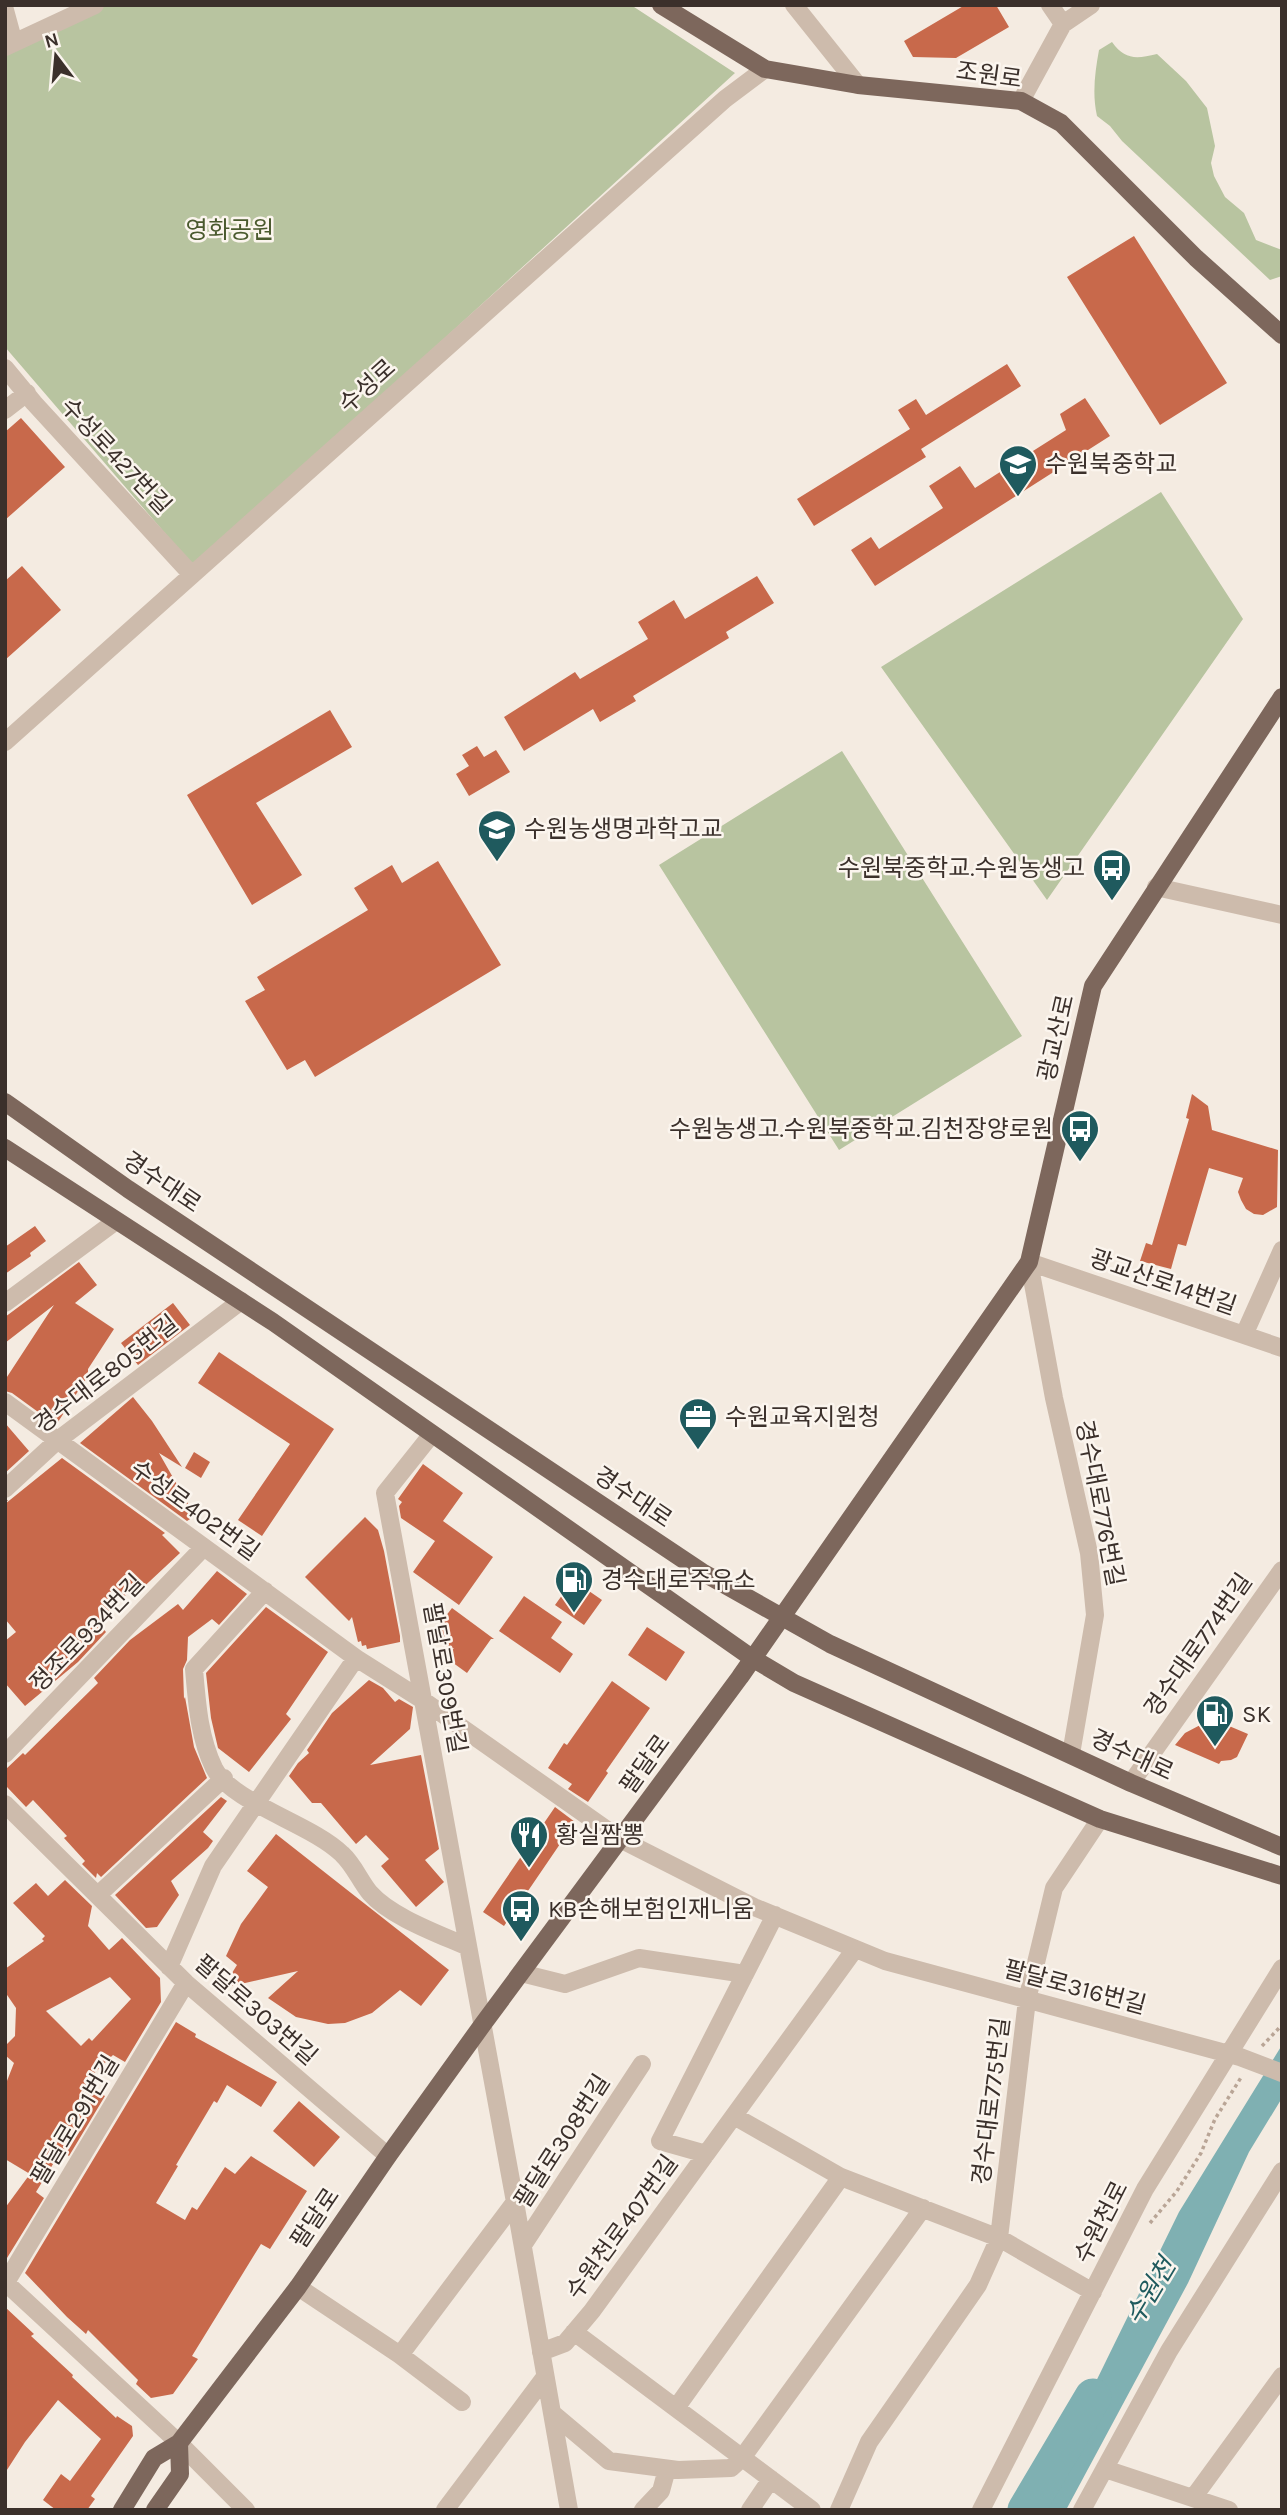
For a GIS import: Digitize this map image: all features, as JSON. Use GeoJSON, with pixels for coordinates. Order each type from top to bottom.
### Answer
{"type":"FeatureCollection","features":[{"type":"Feature","properties":{"kind":"main road","name":"조원로"},"geometry":{"type":"LineString","coordinates":[[661,5],[765,69],[858,85],[1021,101],[1061,124],[1196,258],[1282,335]]}},
{"type":"Feature","properties":{"kind":"main road","name":"광교산로"},"geometry":{"type":"LineString","coordinates":[[782,1617],[1029,1262],[1093,986],[1282,697]]}},
{"type":"Feature","properties":{"kind":"main road","name":"경수대로"},"geometry":{"type":"LineString","coordinates":[[5,1102],[128,1189],[702,1572],[830,1644],[1131,1783],[1282,1847]]}},
{"type":"Feature","properties":{"kind":"main road"},"geometry":{"type":"LineString","coordinates":[[5,1148],[241,1301],[752,1658],[794,1683],[1100,1819],[1282,1876]]}},
{"type":"Feature","properties":{"kind":"main road","name":"팔달로"},"geometry":{"type":"LineString","coordinates":[[122,2510],[154,2458],[178,2443],[298,2287],[388,2155],[782,1617]]}},
{"type":"Feature","properties":{"kind":"main road"},"geometry":{"type":"LineString","coordinates":[[155,2510],[180,2474],[178,2443]]}},
{"type":"Feature","properties":{"kind":"street"},"geometry":{"type":"LineString","coordinates":[[5,10],[10,45],[95,5]]}},
{"type":"Feature","properties":{"kind":"street"},"geometry":{"type":"LineString","coordinates":[[794,5],[858,85]]}},
{"type":"Feature","properties":{"kind":"street"},"geometry":{"type":"LineString","coordinates":[[1050,5],[1063,24]]}},
{"type":"Feature","properties":{"kind":"street"},"geometry":{"type":"LineString","coordinates":[[1021,101],[1063,24],[1091,5]]}},
{"type":"Feature","properties":{"kind":"street","name":"수성로"},"geometry":{"type":"LineString","coordinates":[[5,742],[725,99],[765,69]]}},
{"type":"Feature","properties":{"kind":"street","name":"수성로427번길"},"geometry":{"type":"LineString","coordinates":[[5,368],[192,575]]}},
{"type":"Feature","properties":{"kind":"street"},"geometry":{"type":"LineString","coordinates":[[5,410],[27,393]]}},
{"type":"Feature","properties":{"kind":"street"},"geometry":{"type":"LineString","coordinates":[[1156,887],[1282,915]]}},
{"type":"Feature","properties":{"kind":"street"},"geometry":{"type":"LineString","coordinates":[[5,1303],[116,1221]]}},
{"type":"Feature","properties":{"kind":"street"},"geometry":{"type":"LineString","coordinates":[[1244,1335],[1282,1250]]}},
{"type":"Feature","properties":{"kind":"street","name":"광교산로14번길"},"geometry":{"type":"LineString","coordinates":[[1029,1262],[1282,1349]]}},
{"type":"Feature","properties":{"kind":"street","name":"경수대로776번길"},"geometry":{"type":"LineString","coordinates":[[1029,1262],[1054,1398],[1089,1553],[1095,1615],[1071,1754]]}},
{"type":"Feature","properties":{"kind":"street","name":"경수대로805번길"},"geometry":{"type":"LineString","coordinates":[[5,1489],[58,1440],[241,1301]]}},
{"type":"Feature","properties":{"kind":"street","name":"수성로402번길"},"geometry":{"type":"LineString","coordinates":[[5,1402],[356,1658],[424,1701],[620,1839]]}},
{"type":"Feature","properties":{"kind":"street","name":"팔달로309번길"},"geometry":{"type":"LineString","coordinates":[[432,1434],[386,1493],[483,2024]]}},
{"type":"Feature","properties":{"kind":"street","name":"정조로934번길"},"geometry":{"type":"LineString","coordinates":[[5,1754],[204,1547]]}},
{"type":"Feature","properties":{"kind":"street","name":"경수대로774번길"},"geometry":{"type":"LineString","coordinates":[[1131,1783],[1282,1570]]}},
{"type":"Feature","properties":{"kind":"street"},"geometry":{"type":"LineString","coordinates":[[265,1591],[194,1669],[199,1725],[215,1770],[241,1794],[305,1829],[342,1854],[372,1895],[409,1921],[468,1947]]}},
{"type":"Feature","properties":{"kind":"street"},"geometry":{"type":"LineString","coordinates":[[169,1967],[213,1866],[356,1658]]}},
{"type":"Feature","properties":{"kind":"street"},"geometry":{"type":"LineString","coordinates":[[99,1894],[223,1778]]}},
{"type":"Feature","properties":{"kind":"street","name":"팔달로303번길"},"geometry":{"type":"LineString","coordinates":[[5,1804],[99,1894],[186,1983],[388,2155]]}},
{"type":"Feature","properties":{"kind":"street","name":"경수대로775번길"},"geometry":{"type":"LineString","coordinates":[[839,2510],[869,2442],[978,2286],[999,2238],[1027,2000],[1054,1888],[1100,1819]]}},
{"type":"Feature","properties":{"kind":"street","name":"팔달로316번길"},"geometry":{"type":"LineString","coordinates":[[620,1839],[775,1915],[885,1961],[1235,2056],[1282,2073]]}},
{"type":"Feature","properties":{"kind":"street"},"geometry":{"type":"LineString","coordinates":[[706,2154],[660,2140],[775,1915]]}},
{"type":"Feature","properties":{"kind":"street"},"geometry":{"type":"LineString","coordinates":[[855,1949],[734,2116],[841,2177],[999,2238],[1093,2292]]}},
{"type":"Feature","properties":{"kind":"street"},"geometry":{"type":"LineString","coordinates":[[521,1973],[565,1984],[639,1958],[745,1974]]}},
{"type":"Feature","properties":{"kind":"street","name":"수원천로"},"geometry":{"type":"LineString","coordinates":[[981,2510],[1145,2189],[1235,2056],[1282,1968]]}},
{"type":"Feature","properties":{"kind":"street","name":"팔달로291번길"},"geometry":{"type":"LineString","coordinates":[[186,1983],[6,2283],[246,2510]]}},
{"type":"Feature","properties":{"kind":"street","name":"팔달로308번길"},"geometry":{"type":"LineString","coordinates":[[483,2024],[569,2510]]}},
{"type":"Feature","properties":{"kind":"street","name":"팔달로308번길"},"geometry":{"type":"LineString","coordinates":[[523,2245],[642,2064]]}},
{"type":"Feature","properties":{"kind":"street","name":"수원천로407번길"},"geometry":{"type":"LineString","coordinates":[[734,2116],[575,2332],[812,2510]]}},
{"type":"Feature","properties":{"kind":"street"},"geometry":{"type":"LineString","coordinates":[[1083,2510],[1169,2351],[1282,2171]]}},
{"type":"Feature","properties":{"kind":"street"},"geometry":{"type":"LineString","coordinates":[[676,2408],[841,2177]]}},
{"type":"Feature","properties":{"kind":"street","name":"팔달로308번길"},"geometry":{"type":"LineString","coordinates":[[400,2355],[515,2202]]}},
{"type":"Feature","properties":{"kind":"street"},"geometry":{"type":"LineString","coordinates":[[552,2413],[609,2461],[678,2470],[731,2468],[742,2458],[923,2208]]}},
{"type":"Feature","properties":{"kind":"street","name":"팔달로"},"geometry":{"type":"LineString","coordinates":[[298,2287],[400,2355],[462,2402]]}},
{"type":"Feature","properties":{"kind":"street"},"geometry":{"type":"LineString","coordinates":[[541,2352],[565,2343],[575,2332]]}},
{"type":"Feature","properties":{"kind":"street"},"geometry":{"type":"LineString","coordinates":[[1198,2503],[1282,2376]]}},
{"type":"Feature","properties":{"kind":"street"},"geometry":{"type":"LineString","coordinates":[[445,2510],[545,2377]]}},
{"type":"Feature","properties":{"kind":"street"},"geometry":{"type":"LineString","coordinates":[[643,2510],[661,2491],[667,2469]]}},
{"type":"Feature","properties":{"kind":"street"},"geometry":{"type":"LineString","coordinates":[[1105,2469],[1198,2503],[1229,2510]]}},
{"type":"Feature","properties":{"kind":"street"},"geometry":{"type":"LineString","coordinates":[[750,2510],[771,2479]]}},
{"type":"Feature","properties":{"kind":"green space","name":"영화공원"},"geometry":{"type":"Polygon","coordinates":[[[95,5],[631,5],[735,73],[194,567],[5,347],[5,47],[95,5]]]}},
{"type":"Feature","properties":{"kind":"green space"},"geometry":{"type":"Polygon","coordinates":[[[1112,42],[1132,57],[1157,54],[1186,81],[1207,108],[1215,146],[1211,163],[1214,176],[1225,197],[1244,213],[1256,240],[1282,250],[1282,276],[1270,280],[1097,116],[1095,83],[1099,50],[1112,42]]]}},
{"type":"Feature","properties":{"kind":"green space"},"geometry":{"type":"Polygon","coordinates":[[[1161,492],[1243,619],[1047,900],[881,667],[1161,492]]]}},
{"type":"Feature","properties":{"kind":"green space"},"geometry":{"type":"Polygon","coordinates":[[[842,751],[1022,1036],[839,1150],[659,865],[842,751]]]}},
{"type":"Feature","properties":{"kind":"water"},"geometry":{"type":"Polygon","coordinates":[[[1282,2045],[1282,2098],[1249,2152],[1188,2283],[1066,2510],[1033,2510],[1179,2212],[1282,2045]]]}},
{"type":"Feature","properties":{"kind":"building"},"geometry":{"type":"Polygon","coordinates":[[[965,5],[996,5],[1009,27],[956,58],[913,57],[904,41],[965,5]]]}},
{"type":"Feature","properties":{"kind":"building"},"geometry":{"type":"Polygon","coordinates":[[[1134,236],[1227,383],[1160,425],[1067,277],[1134,236]]]}},
{"type":"Feature","properties":{"kind":"building"},"geometry":{"type":"Polygon","coordinates":[[[1007,364],[1021,386],[921,449],[926,457],[814,526],[797,499],[910,429],[898,410],[916,399],[926,415],[1007,364]]]}},
{"type":"Feature","properties":{"kind":"building"},"geometry":{"type":"Polygon","coordinates":[[[1085,398],[1110,436],[875,586],[851,550],[871,537],[879,549],[943,508],[929,486],[960,466],[975,488],[1066,430],[1060,414],[1085,398]]]}},
{"type":"Feature","properties":{"kind":"building"},"geometry":{"type":"Polygon","coordinates":[[[21,418],[65,467],[5,520],[5,432],[21,418]]]}},
{"type":"Feature","properties":{"kind":"building"},"geometry":{"type":"Polygon","coordinates":[[[22,566],[61,610],[5,660],[5,581],[22,566]]]}},
{"type":"Feature","properties":{"kind":"building"},"geometry":{"type":"Polygon","coordinates":[[[757,576],[774,603],[726,632],[729,638],[633,696],[636,701],[600,722],[593,709],[524,751],[504,717],[575,672],[580,679],[648,639],[638,622],[674,600],[685,619],[757,576]]]}},
{"type":"Feature","properties":{"kind":"building"},"geometry":{"type":"Polygon","coordinates":[[[330,710],[352,747],[256,803],[302,875],[252,905],[187,795],[330,710]]]}},
{"type":"Feature","properties":{"kind":"building"},"geometry":{"type":"Polygon","coordinates":[[[477,746],[484,757],[496,750],[510,772],[469,796],[456,774],[469,766],[462,755],[477,746]]]}},
{"type":"Feature","properties":{"kind":"building"},"geometry":{"type":"Polygon","coordinates":[[[438,861],[501,965],[315,1077],[305,1060],[287,1070],[245,1001],[265,990],[257,977],[368,910],[354,888],[392,865],[402,883],[438,861]]]}},
{"type":"Feature","properties":{"kind":"building"},"geometry":{"type":"Polygon","coordinates":[[[1192,1094],[1208,1106],[1212,1130],[1278,1150],[1277,1207],[1263,1215],[1254,1214],[1246,1209],[1238,1192],[1243,1178],[1209,1168],[1186,1246],[1178,1244],[1171,1269],[1140,1261],[1146,1243],[1152,1245],[1189,1119],[1186,1118],[1192,1094]]]}},
{"type":"Feature","properties":{"kind":"building"},"geometry":{"type":"Polygon","coordinates":[[[35,1226],[46,1241],[30,1253],[31,1256],[5,1274],[5,1247],[35,1226]]]}},
{"type":"Feature","properties":{"kind":"building"},"geometry":{"type":"Polygon","coordinates":[[[79,1262],[97,1285],[75,1303],[114,1329],[56,1425],[12,1393],[5,1391],[5,1380],[54,1305],[5,1343],[5,1317],[79,1262]]]}},
{"type":"Feature","properties":{"kind":"building"},"geometry":{"type":"Polygon","coordinates":[[[173,1303],[190,1325],[138,1365],[121,1343],[173,1303]]]}},
{"type":"Feature","properties":{"kind":"building"},"geometry":{"type":"Polygon","coordinates":[[[219,1352],[334,1429],[262,1536],[238,1520],[290,1444],[198,1383],[219,1352]]]}},
{"type":"Feature","properties":{"kind":"building"},"geometry":{"type":"Polygon","coordinates":[[[133,1397],[182,1467],[159,1453],[195,1516],[187,1521],[80,1443],[133,1397]]]}},
{"type":"Feature","properties":{"kind":"building"},"geometry":{"type":"Polygon","coordinates":[[[5,1423],[29,1451],[5,1473],[5,1423]]]}},
{"type":"Feature","properties":{"kind":"building"},"geometry":{"type":"Polygon","coordinates":[[[194,1452],[210,1462],[201,1478],[185,1468],[194,1452]]]}},
{"type":"Feature","properties":{"kind":"building"},"geometry":{"type":"Polygon","coordinates":[[[62,1458],[165,1533],[162,1535],[180,1553],[135,1595],[131,1590],[97,1622],[106,1632],[78,1662],[25,1706],[5,1683],[5,1641],[16,1632],[5,1619],[5,1504],[62,1458]]]}},
{"type":"Feature","properties":{"kind":"building"},"geometry":{"type":"Polygon","coordinates":[[[423,1464],[463,1493],[443,1521],[493,1557],[459,1605],[413,1572],[435,1541],[401,1518],[399,1506],[402,1502],[398,1499],[423,1464]]]}},
{"type":"Feature","properties":{"kind":"building"},"geometry":{"type":"Polygon","coordinates":[[[365,1517],[378,1530],[400,1636],[400,1642],[367,1649],[366,1645],[362,1646],[361,1641],[358,1642],[352,1617],[349,1621],[305,1577],[365,1517]]]}},
{"type":"Feature","properties":{"kind":"building"},"geometry":{"type":"Polygon","coordinates":[[[217,1571],[247,1594],[219,1625],[212,1619],[188,1637],[187,1660],[183,1669],[184,1699],[185,1697],[194,1747],[207,1778],[101,1877],[97,1873],[96,1878],[82,1864],[85,1861],[64,1838],[67,1836],[33,1800],[26,1807],[7,1787],[5,1770],[23,1753],[25,1755],[98,1683],[94,1678],[130,1640],[178,1604],[183,1610],[217,1571]]]}},
{"type":"Feature","properties":{"kind":"building"},"geometry":{"type":"Polygon","coordinates":[[[573,1580],[602,1600],[584,1625],[555,1605],[573,1580]]]}},
{"type":"Feature","properties":{"kind":"building"},"geometry":{"type":"Polygon","coordinates":[[[524,1596],[562,1622],[551,1638],[573,1654],[560,1673],[499,1631],[524,1596]]]}},
{"type":"Feature","properties":{"kind":"building"},"geometry":{"type":"Polygon","coordinates":[[[266,1607],[328,1652],[286,1714],[291,1719],[249,1772],[218,1748],[211,1718],[206,1673],[266,1607]]]}},
{"type":"Feature","properties":{"kind":"building"},"geometry":{"type":"Polygon","coordinates":[[[452,1608],[494,1639],[491,1639],[467,1673],[445,1657],[454,1648],[440,1651],[449,1640],[435,1630],[452,1608]]]}},
{"type":"Feature","properties":{"kind":"building"},"geometry":{"type":"Polygon","coordinates":[[[647,1627],[685,1652],[666,1681],[628,1655],[647,1627]]]}},
{"type":"Feature","properties":{"kind":"building"},"geometry":{"type":"Polygon","coordinates":[[[369,1680],[383,1688],[395,1702],[399,1699],[413,1707],[410,1729],[370,1765],[421,1755],[439,1849],[425,1860],[444,1882],[416,1907],[381,1866],[389,1859],[366,1835],[356,1844],[321,1803],[312,1803],[289,1776],[309,1753],[307,1750],[332,1713],[369,1680]]]}},
{"type":"Feature","properties":{"kind":"building"},"geometry":{"type":"Polygon","coordinates":[[[612,1681],[650,1708],[588,1802],[568,1789],[572,1784],[548,1768],[612,1681]]]}},
{"type":"Feature","properties":{"kind":"building"},"geometry":{"type":"Polygon","coordinates":[[[1206,1722],[1222,1723],[1248,1734],[1237,1757],[1219,1764],[1175,1745],[1185,1733],[1206,1722]]]}},
{"type":"Feature","properties":{"kind":"building"},"geometry":{"type":"Polygon","coordinates":[[[221,1797],[227,1801],[203,1832],[213,1841],[171,1881],[179,1895],[157,1927],[146,1928],[115,1895],[221,1797]]]}},
{"type":"Feature","properties":{"kind":"building"},"geometry":{"type":"Polygon","coordinates":[[[555,1807],[575,1822],[504,1926],[483,1912],[555,1807]]]}},
{"type":"Feature","properties":{"kind":"building"},"geometry":{"type":"Polygon","coordinates":[[[276,1834],[449,1970],[421,2006],[400,1990],[372,2013],[345,2023],[328,2024],[296,2017],[268,1998],[298,1971],[232,1986],[232,1973],[237,1965],[226,1956],[241,1924],[268,1887],[247,1871],[276,1834]]]}},
{"type":"Feature","properties":{"kind":"building"},"geometry":{"type":"Polygon","coordinates":[[[65,1880],[92,1906],[88,1926],[109,1950],[122,1938],[160,1978],[161,2002],[125,2062],[113,2055],[84,2083],[105,2096],[69,2156],[61,2151],[36,2192],[44,2198],[7,2258],[5,2208],[30,2174],[5,2159],[5,2086],[14,2063],[5,2055],[5,2046],[15,2036],[16,2008],[5,1992],[5,1969],[44,1941],[42,1939],[45,1936],[13,1903],[36,1883],[48,1896],[65,1880]],[[110,1977],[46,2011],[81,2046],[89,2038],[92,2041],[131,1999],[110,1977]]]}},
{"type":"Feature","properties":{"kind":"building"},"geometry":{"type":"Polygon","coordinates":[[[176,2022],[196,2034],[195,2037],[277,2082],[261,2107],[227,2085],[217,2103],[214,2101],[156,2203],[185,2220],[192,2207],[197,2210],[225,2167],[235,2174],[251,2156],[307,2191],[270,2249],[261,2244],[192,2356],[198,2359],[173,2394],[151,2398],[136,2384],[138,2380],[88,2330],[86,2334],[25,2273],[176,2022]]]}},
{"type":"Feature","properties":{"kind":"building"},"geometry":{"type":"Polygon","coordinates":[[[299,2101],[340,2137],[314,2167],[273,2131],[299,2101]]]}},
{"type":"Feature","properties":{"kind":"building"},"geometry":{"type":"Polygon","coordinates":[[[5,2307],[34,2334],[31,2336],[73,2375],[72,2377],[116,2418],[117,2416],[132,2426],[133,2436],[91,2496],[95,2499],[87,2510],[56,2510],[43,2500],[61,2474],[70,2481],[101,2439],[58,2400],[5,2473],[5,2307]]]}},
{"type":"Feature","properties":{"kind":"waterway","name":"수원천"},"geometry":{"type":"LineString","coordinates":[[1026,2510],[1093,2397]]}},
{"type":"Feature","properties":{"kind":"place","name":"수원북중학교"},"geometry":{"type":"Point","coordinates":[1018,498]}},
{"type":"Feature","properties":{"kind":"place","name":"수원농생명과학고교"},"geometry":{"type":"Point","coordinates":[497,863]}},
{"type":"Feature","properties":{"kind":"place","name":"수원북중학교.수원농생고"},"geometry":{"type":"Point","coordinates":[1112,902]}},
{"type":"Feature","properties":{"kind":"place","name":"수원농생고.수원북중학교.김천장양로원"},"geometry":{"type":"Point","coordinates":[1080,1163]}},
{"type":"Feature","properties":{"kind":"place","name":"수원교육지원청"},"geometry":{"type":"Point","coordinates":[698,1451]}},
{"type":"Feature","properties":{"kind":"place","name":"경수대로주유소"},"geometry":{"type":"Point","coordinates":[574,1614]}},
{"type":"Feature","properties":{"kind":"place","name":"SK"},"geometry":{"type":"Point","coordinates":[1215,1748]}},
{"type":"Feature","properties":{"kind":"place","name":"황실짬뽕"},"geometry":{"type":"Point","coordinates":[529,1869]}},
{"type":"Feature","properties":{"kind":"place","name":"KB손해보험인재니움"},"geometry":{"type":"Point","coordinates":[521,1943]}}]}
